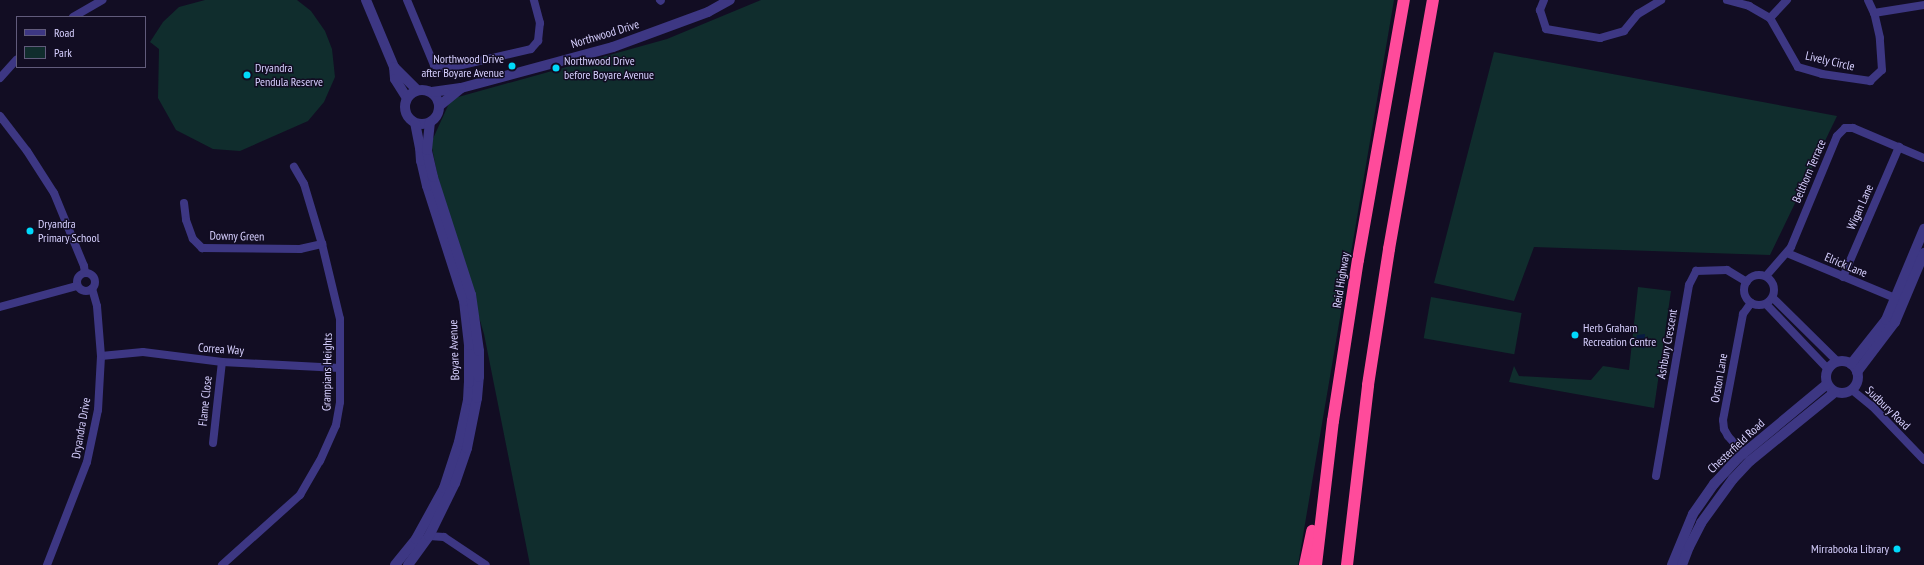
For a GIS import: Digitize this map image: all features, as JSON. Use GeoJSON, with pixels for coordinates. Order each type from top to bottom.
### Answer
{"type":"FeatureCollection","features":[{"type":"Feature","properties":{"kind":"highway","name":"Reid Highway"},"geometry":{"type":"LineString","coordinates":[[1316,565],[1333,421],[1358,260],[1404,0]]}},
{"type":"Feature","properties":{"kind":"highway"},"geometry":{"type":"LineString","coordinates":[[1348,565],[1355,487],[1368,385],[1389,249],[1433,0]]}},
{"type":"Feature","properties":{"kind":"highway"},"geometry":{"type":"LineString","coordinates":[[1306,565],[1333,421]]}},
{"type":"Feature","properties":{"kind":"highway"},"geometry":{"type":"LineString","coordinates":[[1355,487],[1355,565]]}},
{"type":"Feature","properties":{"kind":"street"},"geometry":{"type":"LineString","coordinates":[[75,16],[103,0]]}},
{"type":"Feature","properties":{"kind":"street"},"geometry":{"type":"LineString","coordinates":[[366,0],[394,67],[395,79],[406,98],[405,112],[415,123],[422,124],[430,122],[437,116],[439,106],[436,96],[432,92],[427,90],[417,90],[406,98]]}},
{"type":"Feature","properties":{"kind":"street"},"geometry":{"type":"LineString","coordinates":[[407,0],[434,65],[445,69],[531,50],[538,40],[540,23],[534,0]]}},
{"type":"Feature","properties":{"kind":"street","name":"Northwood Drive"},"geometry":{"type":"LineString","coordinates":[[432,92],[461,88],[613,47],[708,12],[730,0]]}},
{"type":"Feature","properties":{"kind":"street"},"geometry":{"type":"LineString","coordinates":[[1544,0],[1540,10],[1546,29],[1600,38],[1624,31],[1638,14],[1661,0]]}},
{"type":"Feature","properties":{"kind":"street"},"geometry":{"type":"LineString","coordinates":[[1727,0],[1748,6],[1770,18],[1787,0]]}},
{"type":"Feature","properties":{"kind":"street","name":"Lively Circle"},"geometry":{"type":"LineString","coordinates":[[1770,18],[1798,67],[1822,74],[1870,81],[1882,70],[1880,38],[1874,13],[1868,0]]}},
{"type":"Feature","properties":{"kind":"street"},"geometry":{"type":"LineString","coordinates":[[1874,13],[1924,5]]}},
{"type":"Feature","properties":{"kind":"street"},"geometry":{"type":"LineString","coordinates":[[0,78],[16,60]]}},
{"type":"Feature","properties":{"kind":"street"},"geometry":{"type":"LineString","coordinates":[[394,67],[417,90]]}},
{"type":"Feature","properties":{"kind":"street","name":"Northwood Drive"},"geometry":{"type":"LineString","coordinates":[[439,106],[461,88]]}},
{"type":"Feature","properties":{"kind":"street","name":"Dryandra Drive"},"geometry":{"type":"LineString","coordinates":[[0,116],[27,151],[54,193],[84,266],[85,273],[93,277],[95,283],[92,289],[97,306],[101,356],[98,410],[87,462],[47,565]]}},
{"type":"Feature","properties":{"kind":"street","name":"Boyare Avenue"},"geometry":{"type":"LineString","coordinates":[[408,565],[429,536],[451,495],[467,448],[477,398],[479,351],[471,295],[433,177],[427,150],[430,122]]}},
{"type":"Feature","properties":{"kind":"street","name":"Boyare Avenue"},"geometry":{"type":"LineString","coordinates":[[395,565],[416,539],[444,488],[461,435],[468,400],[469,383],[469,345],[464,301],[427,186],[421,161],[415,123]]}},
{"type":"Feature","properties":{"kind":"street","name":"Belthorn Terrace"},"geometry":{"type":"LineString","coordinates":[[1766,276],[1791,247],[1837,136],[1845,128],[1853,128],[1924,158]]}},
{"type":"Feature","properties":{"kind":"street","name":"Wigan Lane"},"geometry":{"type":"LineString","coordinates":[[1843,277],[1899,147]]}},
{"type":"Feature","properties":{"kind":"street","name":"Grampians Heights"},"geometry":{"type":"LineString","coordinates":[[222,565],[300,495],[320,461],[336,425],[340,402],[340,318],[322,244],[304,184],[294,167]]}},
{"type":"Feature","properties":{"kind":"street","name":"Downy Green"},"geometry":{"type":"LineString","coordinates":[[184,203],[186,220],[193,239],[202,248],[300,249],[322,244]]}},
{"type":"Feature","properties":{"kind":"street"},"geometry":{"type":"LineString","coordinates":[[1854,368],[1886,320],[1921,245],[1924,229]]}},
{"type":"Feature","properties":{"kind":"street"},"geometry":{"type":"LineString","coordinates":[[1854,368],[1895,322],[1924,252]]}},
{"type":"Feature","properties":{"kind":"street","name":"Elrick Lane"},"geometry":{"type":"LineString","coordinates":[[1787,253],[1895,298]]}},
{"type":"Feature","properties":{"kind":"street","name":"Ashbury Crescent"},"geometry":{"type":"LineString","coordinates":[[1656,476],[1690,285],[1696,271],[1727,270],[1747,282]]}},
{"type":"Feature","properties":{"kind":"street"},"geometry":{"type":"LineString","coordinates":[[77,286],[77,278],[85,273]]}},
{"type":"Feature","properties":{"kind":"street"},"geometry":{"type":"LineString","coordinates":[[1754,276],[1766,276],[1774,285],[1773,298],[1766,304],[1760,305],[1751,303],[1745,295],[1744,289],[1747,282],[1754,276]]}},
{"type":"Feature","properties":{"kind":"street"},"geometry":{"type":"LineString","coordinates":[[77,286],[84,291],[92,289]]}},
{"type":"Feature","properties":{"kind":"street"},"geometry":{"type":"LineString","coordinates":[[0,307],[77,286]]}},
{"type":"Feature","properties":{"kind":"street"},"geometry":{"type":"LineString","coordinates":[[1773,298],[1838,362]]}},
{"type":"Feature","properties":{"kind":"street","name":"Orston Lane"},"geometry":{"type":"LineString","coordinates":[[1744,454],[1728,436],[1724,429],[1723,420],[1743,314],[1751,303]]}},
{"type":"Feature","properties":{"kind":"street"},"geometry":{"type":"LineString","coordinates":[[1766,304],[1828,368]]}},
{"type":"Feature","properties":{"kind":"street","name":"Correa Way"},"geometry":{"type":"LineString","coordinates":[[101,356],[143,352],[222,362],[340,368]]}},
{"type":"Feature","properties":{"kind":"street"},"geometry":{"type":"LineString","coordinates":[[1844,361],[1854,368],[1857,383],[1852,390],[1841,394],[1835,392],[1827,384],[1826,373],[1828,368],[1838,362],[1844,361]]}},
{"type":"Feature","properties":{"kind":"street","name":"Flame Close"},"geometry":{"type":"LineString","coordinates":[[213,443],[222,362]]}},
{"type":"Feature","properties":{"kind":"street","name":"Chesterfield Road"},"geometry":{"type":"LineString","coordinates":[[1682,565],[1701,523],[1731,480],[1827,384]]}},
{"type":"Feature","properties":{"kind":"street","name":"Sudbury Road"},"geometry":{"type":"LineString","coordinates":[[1852,390],[1872,406],[1924,460]]}},
{"type":"Feature","properties":{"kind":"street","name":"Chesterfield Road"},"geometry":{"type":"LineString","coordinates":[[1672,565],[1693,514],[1714,484],[1744,454],[1798,414],[1835,392]]}},
{"type":"Feature","properties":{"kind":"street"},"geometry":{"type":"LineString","coordinates":[[437,521],[444,537]]}},
{"type":"Feature","properties":{"kind":"street"},"geometry":{"type":"LineString","coordinates":[[429,536],[444,537],[486,565]]}},
{"type":"Feature","properties":{"kind":"green space","name":"Dryandra Pendula Reserve"},"geometry":{"type":"Polygon","coordinates":[[[205,0],[297,0],[311,11],[325,31],[332,49],[335,77],[324,102],[308,121],[240,151],[213,149],[176,130],[158,98],[159,49],[150,42],[163,22],[179,7],[205,0]]]}},
{"type":"Feature","properties":{"kind":"green space"},"geometry":{"type":"Polygon","coordinates":[[[761,0],[1394,0],[1298,565],[530,565],[484,334],[438,178],[431,143],[451,99],[667,39],[761,0]]]}},
{"type":"Feature","properties":{"kind":"green space"},"geometry":{"type":"Polygon","coordinates":[[[1494,52],[1837,116],[1770,255],[1534,247],[1514,301],[1434,283],[1494,52]]]}},
{"type":"Feature","properties":{"kind":"green space"},"geometry":{"type":"Polygon","coordinates":[[[1638,287],[1671,291],[1654,408],[1509,382],[1514,366],[1519,376],[1591,380],[1603,366],[1629,370],[1638,287]]]}},
{"type":"Feature","properties":{"kind":"green space"},"geometry":{"type":"Polygon","coordinates":[[[1431,297],[1522,313],[1514,354],[1424,338],[1431,297]]]}},
{"type":"Feature","properties":{"kind":"water"},"geometry":{"type":"Polygon","coordinates":[[[1645,334],[1644,349],[1635,344],[1637,335],[1645,334]]]}},
{"type":"Feature","properties":{"kind":"place","name":"Northwood Drive after Boyare Avenue"},"geometry":{"type":"Point","coordinates":[512,66]}},
{"type":"Feature","properties":{"kind":"place","name":"Northwood Drive before Boyare Avenue"},"geometry":{"type":"Point","coordinates":[556,68]}},
{"type":"Feature","properties":{"kind":"place","name":"Dryandra Pendula Reserve"},"geometry":{"type":"Point","coordinates":[247,75]}},
{"type":"Feature","properties":{"kind":"place","name":"Dryandra Primary School"},"geometry":{"type":"Point","coordinates":[30,231]}},
{"type":"Feature","properties":{"kind":"place","name":"Herb Graham Recreation Centre"},"geometry":{"type":"Point","coordinates":[1575,335]}},
{"type":"Feature","properties":{"kind":"place","name":"Mirrabooka Library"},"geometry":{"type":"Point","coordinates":[1897,549]}}]}
